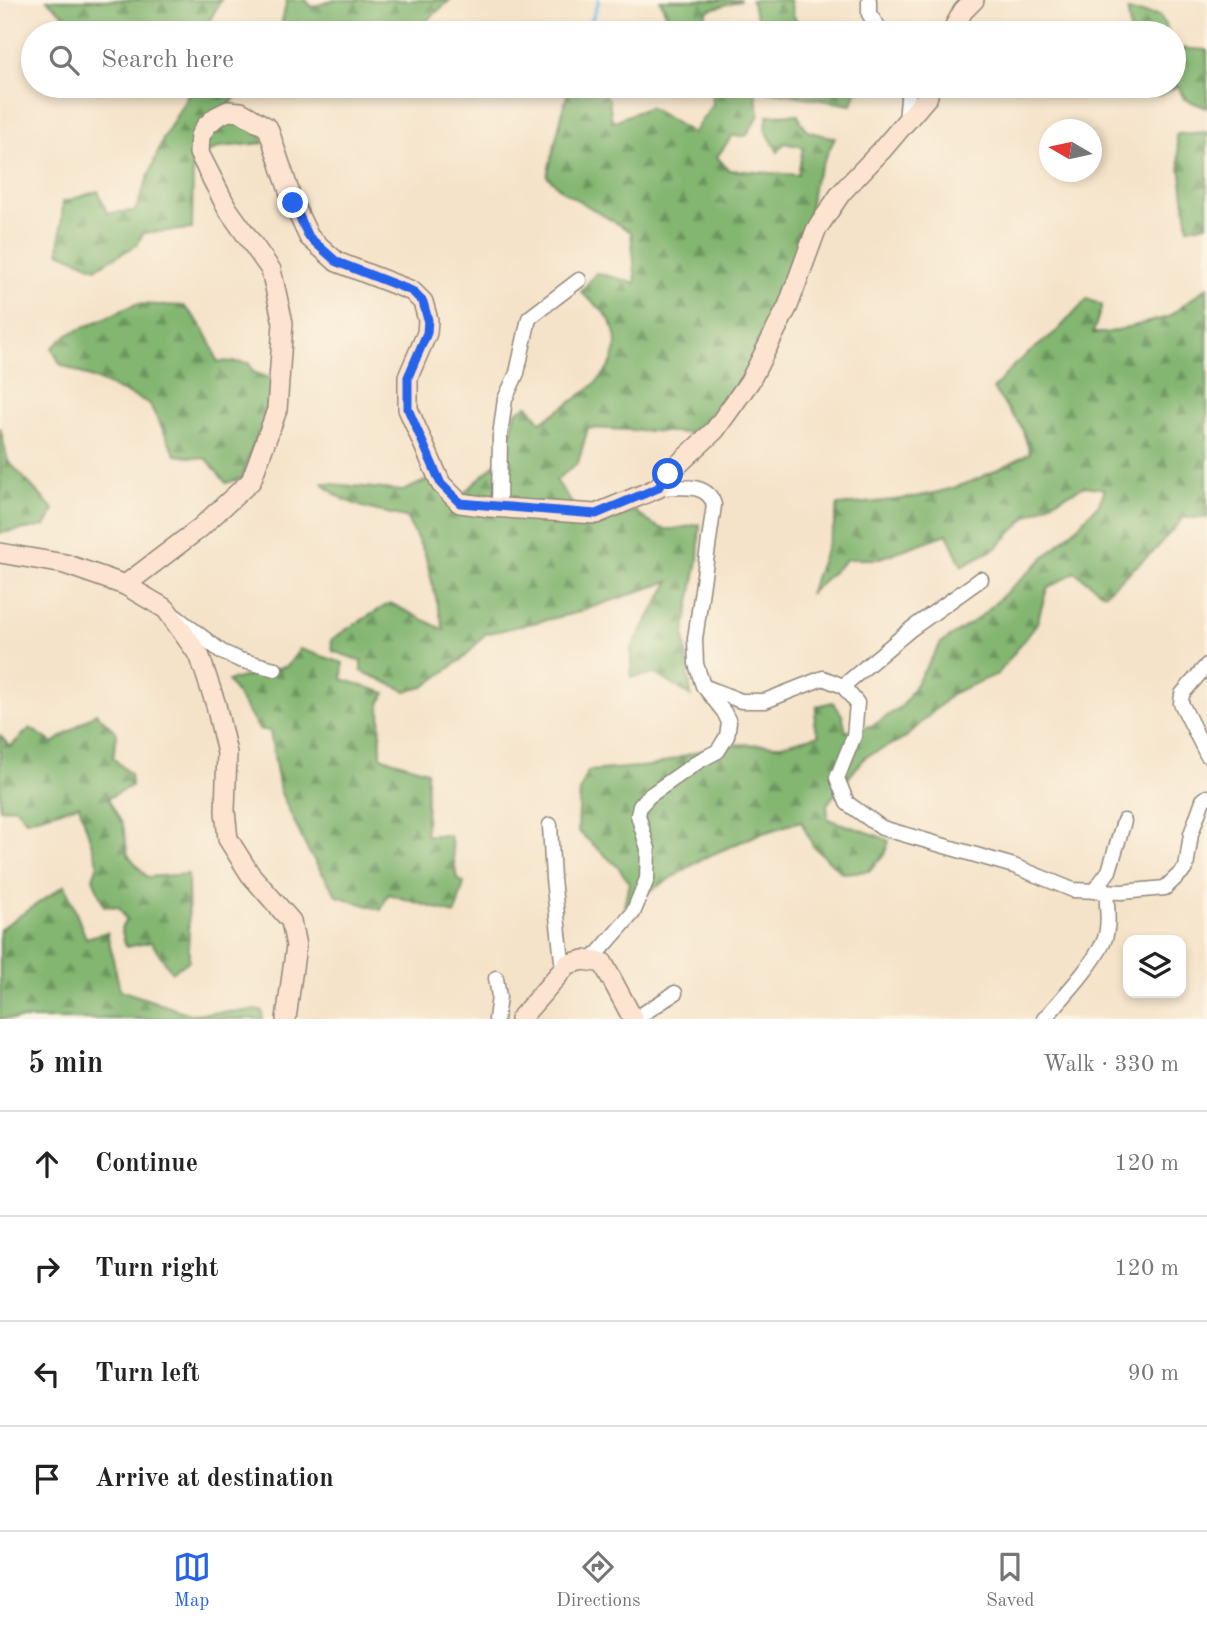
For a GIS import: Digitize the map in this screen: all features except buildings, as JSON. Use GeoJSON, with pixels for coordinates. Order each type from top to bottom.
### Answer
{"type":"FeatureCollection","features":[{"type":"Feature","properties":{"kind":"street"},"geometry":{"type":"LineString","coordinates":[[869,0],[869,14],[874,21]]}},
{"type":"Feature","properties":{"kind":"street"},"geometry":{"type":"LineString","coordinates":[[958,21],[968,4]]}},
{"type":"Feature","properties":{"kind":"street"},"geometry":{"type":"LineString","coordinates":[[906,122],[908,98]]}},
{"type":"Feature","properties":{"kind":"street"},"geometry":{"type":"LineString","coordinates":[[658,488],[668,474],[715,430],[750,381],[788,306],[816,230],[841,193],[926,98]]}},
{"type":"Feature","properties":{"kind":"street"},"geometry":{"type":"LineString","coordinates":[[125,585],[200,528],[251,481],[277,410],[284,323],[271,270],[227,208],[200,153],[200,136],[206,126],[228,111],[241,112],[268,128],[293,203],[309,237],[337,262],[412,291],[423,302],[428,320],[427,333],[408,377],[408,409],[441,484],[460,503],[596,514],[658,488],[704,490],[712,496],[714,505],[695,639],[696,664],[704,686],[729,722],[727,737],[718,751],[649,796],[640,806],[638,815],[648,849],[647,879],[633,913],[591,961]]}},
{"type":"Feature","properties":{"kind":"street"},"geometry":{"type":"LineString","coordinates":[[499,508],[500,436],[505,399],[517,373],[529,318],[579,280]]}},
{"type":"Feature","properties":{"kind":"street"},"geometry":{"type":"LineString","coordinates":[[0,553],[65,564],[125,585],[166,609],[222,652],[240,660],[275,669]]}},
{"type":"Feature","properties":{"kind":"street"},"geometry":{"type":"LineString","coordinates":[[843,686],[911,629],[981,579]]}},
{"type":"Feature","properties":{"kind":"street"},"geometry":{"type":"LineString","coordinates":[[166,609],[200,657],[216,705],[227,753],[225,811],[228,839],[250,874],[291,920],[296,946],[286,1019]]}},
{"type":"Feature","properties":{"kind":"street"},"geometry":{"type":"LineString","coordinates":[[1207,665],[1182,694],[1181,703],[1207,755]]}},
{"type":"Feature","properties":{"kind":"street"},"geometry":{"type":"LineString","coordinates":[[704,686],[741,701],[765,701],[823,678],[843,686],[857,703],[854,736],[837,778],[847,803],[882,828],[1014,866],[1073,890],[1165,888],[1186,869],[1191,834],[1203,800],[1207,797]]}},
{"type":"Feature","properties":{"kind":"street"},"geometry":{"type":"LineString","coordinates":[[1044,1019],[1070,989],[1105,939],[1100,891],[1124,821]]}},
{"type":"Feature","properties":{"kind":"street"},"geometry":{"type":"LineString","coordinates":[[550,825],[563,970]]}},
{"type":"Feature","properties":{"kind":"street"},"geometry":{"type":"LineString","coordinates":[[520,1019],[568,964],[584,960],[603,963],[634,1019],[675,993]]}},
{"type":"Feature","properties":{"kind":"street"},"geometry":{"type":"LineString","coordinates":[[496,978],[499,997],[496,1019]]}},
{"type":"Feature","properties":{"kind":"green space"},"geometry":{"type":"Polygon","coordinates":[[[47,0],[221,0],[210,21],[68,19],[47,0]]]}},
{"type":"Feature","properties":{"kind":"green space"},"geometry":{"type":"Polygon","coordinates":[[[287,0],[306,0],[312,7],[334,0],[450,0],[426,21],[282,21],[287,0]]]}},
{"type":"Feature","properties":{"kind":"green space"},"geometry":{"type":"Polygon","coordinates":[[[660,0],[741,0],[708,10],[703,21],[669,21],[660,0]]]}},
{"type":"Feature","properties":{"kind":"green space"},"geometry":{"type":"Polygon","coordinates":[[[751,0],[790,0],[796,21],[758,21],[751,0]]]}},
{"type":"Feature","properties":{"kind":"green space"},"geometry":{"type":"Polygon","coordinates":[[[1128,11],[1160,15],[1163,21],[1129,21],[1128,11]]]}},
{"type":"Feature","properties":{"kind":"green space"},"geometry":{"type":"Polygon","coordinates":[[[1186,49],[1207,50],[1207,108],[1184,99],[1186,49]]]}},
{"type":"Feature","properties":{"kind":"green space"},"geometry":{"type":"Polygon","coordinates":[[[186,98],[235,98],[230,104],[259,129],[264,143],[220,147],[193,160],[192,229],[144,233],[137,245],[96,268],[59,252],[63,202],[98,191],[107,213],[135,211],[163,139],[186,98]]]}},
{"type":"Feature","properties":{"kind":"green space"},"geometry":{"type":"Polygon","coordinates":[[[566,98],[608,98],[612,122],[649,107],[693,133],[713,104],[713,98],[756,98],[759,115],[746,136],[732,136],[717,157],[729,170],[798,175],[803,147],[784,143],[778,152],[765,129],[768,115],[797,114],[807,131],[835,138],[814,181],[806,239],[783,304],[741,380],[721,405],[691,433],[588,428],[578,463],[556,480],[573,505],[604,520],[635,511],[664,529],[700,524],[698,560],[684,634],[691,696],[656,674],[631,677],[631,649],[670,581],[572,614],[485,634],[466,656],[424,687],[406,691],[361,671],[361,661],[333,651],[331,640],[390,603],[444,630],[425,554],[406,517],[350,502],[323,483],[403,491],[432,478],[453,504],[505,454],[516,412],[528,405],[541,422],[585,392],[609,367],[615,353],[616,337],[609,319],[581,292],[596,273],[636,283],[631,232],[564,192],[547,176],[566,98]]]}},
{"type":"Feature","properties":{"kind":"green space"},"geometry":{"type":"Polygon","coordinates":[[[810,98],[854,98],[852,105],[810,98]]]}},
{"type":"Feature","properties":{"kind":"green space"},"geometry":{"type":"Polygon","coordinates":[[[1207,132],[1207,224],[1188,228],[1176,134],[1207,132]]]}},
{"type":"Feature","properties":{"kind":"green space"},"geometry":{"type":"Polygon","coordinates":[[[1207,287],[1207,518],[1183,518],[1156,549],[1104,594],[1075,572],[1047,589],[1037,623],[998,674],[953,693],[904,739],[866,756],[827,804],[828,819],[889,841],[885,853],[869,871],[842,873],[813,846],[801,821],[757,835],[704,858],[624,907],[629,882],[618,867],[578,831],[580,791],[588,771],[652,766],[722,744],[781,745],[819,735],[814,723],[817,706],[833,702],[842,715],[846,732],[874,725],[903,705],[941,643],[980,617],[1076,528],[1099,504],[1105,489],[1085,486],[1058,499],[1027,517],[996,548],[962,566],[947,534],[877,559],[847,559],[809,594],[833,530],[838,505],[942,491],[975,480],[1030,453],[1022,428],[993,389],[1016,363],[1057,331],[1087,299],[1102,305],[1093,333],[1106,333],[1168,317],[1207,287]]]}},
{"type":"Feature","properties":{"kind":"green space"},"geometry":{"type":"Polygon","coordinates":[[[136,304],[184,306],[205,331],[217,361],[249,363],[253,372],[273,379],[264,420],[243,478],[226,483],[207,459],[176,455],[149,403],[60,364],[52,348],[67,335],[136,304]]]}},
{"type":"Feature","properties":{"kind":"green space"},"geometry":{"type":"Polygon","coordinates":[[[0,427],[8,461],[54,510],[45,526],[0,533],[0,427]]]}},
{"type":"Feature","properties":{"kind":"green space"},"geometry":{"type":"Polygon","coordinates":[[[300,649],[343,663],[342,679],[386,693],[380,702],[381,757],[427,771],[426,835],[450,835],[457,879],[464,883],[455,914],[388,894],[381,910],[337,896],[307,849],[280,791],[270,731],[259,729],[228,681],[287,666],[300,649]]]}},
{"type":"Feature","properties":{"kind":"green space"},"geometry":{"type":"Polygon","coordinates":[[[96,713],[117,733],[113,758],[130,774],[131,786],[108,798],[123,825],[128,855],[147,877],[188,874],[189,961],[172,972],[151,942],[126,947],[121,928],[126,920],[119,907],[104,906],[93,878],[98,864],[79,805],[26,820],[15,807],[0,809],[0,735],[10,747],[30,728],[53,743],[96,713]]]}},
{"type":"Feature","properties":{"kind":"green space"},"geometry":{"type":"Polygon","coordinates":[[[65,885],[86,938],[107,932],[120,990],[190,1014],[262,1010],[263,1019],[0,1019],[0,929],[65,885]]]}},
{"type":"Feature","properties":{"kind":"waterway"},"geometry":{"type":"LineString","coordinates":[[591,21],[599,0]]}},
{"type":"Feature","properties":{"kind":"route"},"geometry":{"type":"LineString","coordinates":[[293,203],[309,237],[337,262],[412,291],[423,302],[428,320],[427,333],[408,377],[408,409],[441,484],[460,503],[596,514],[658,488],[668,474]]}}]}
